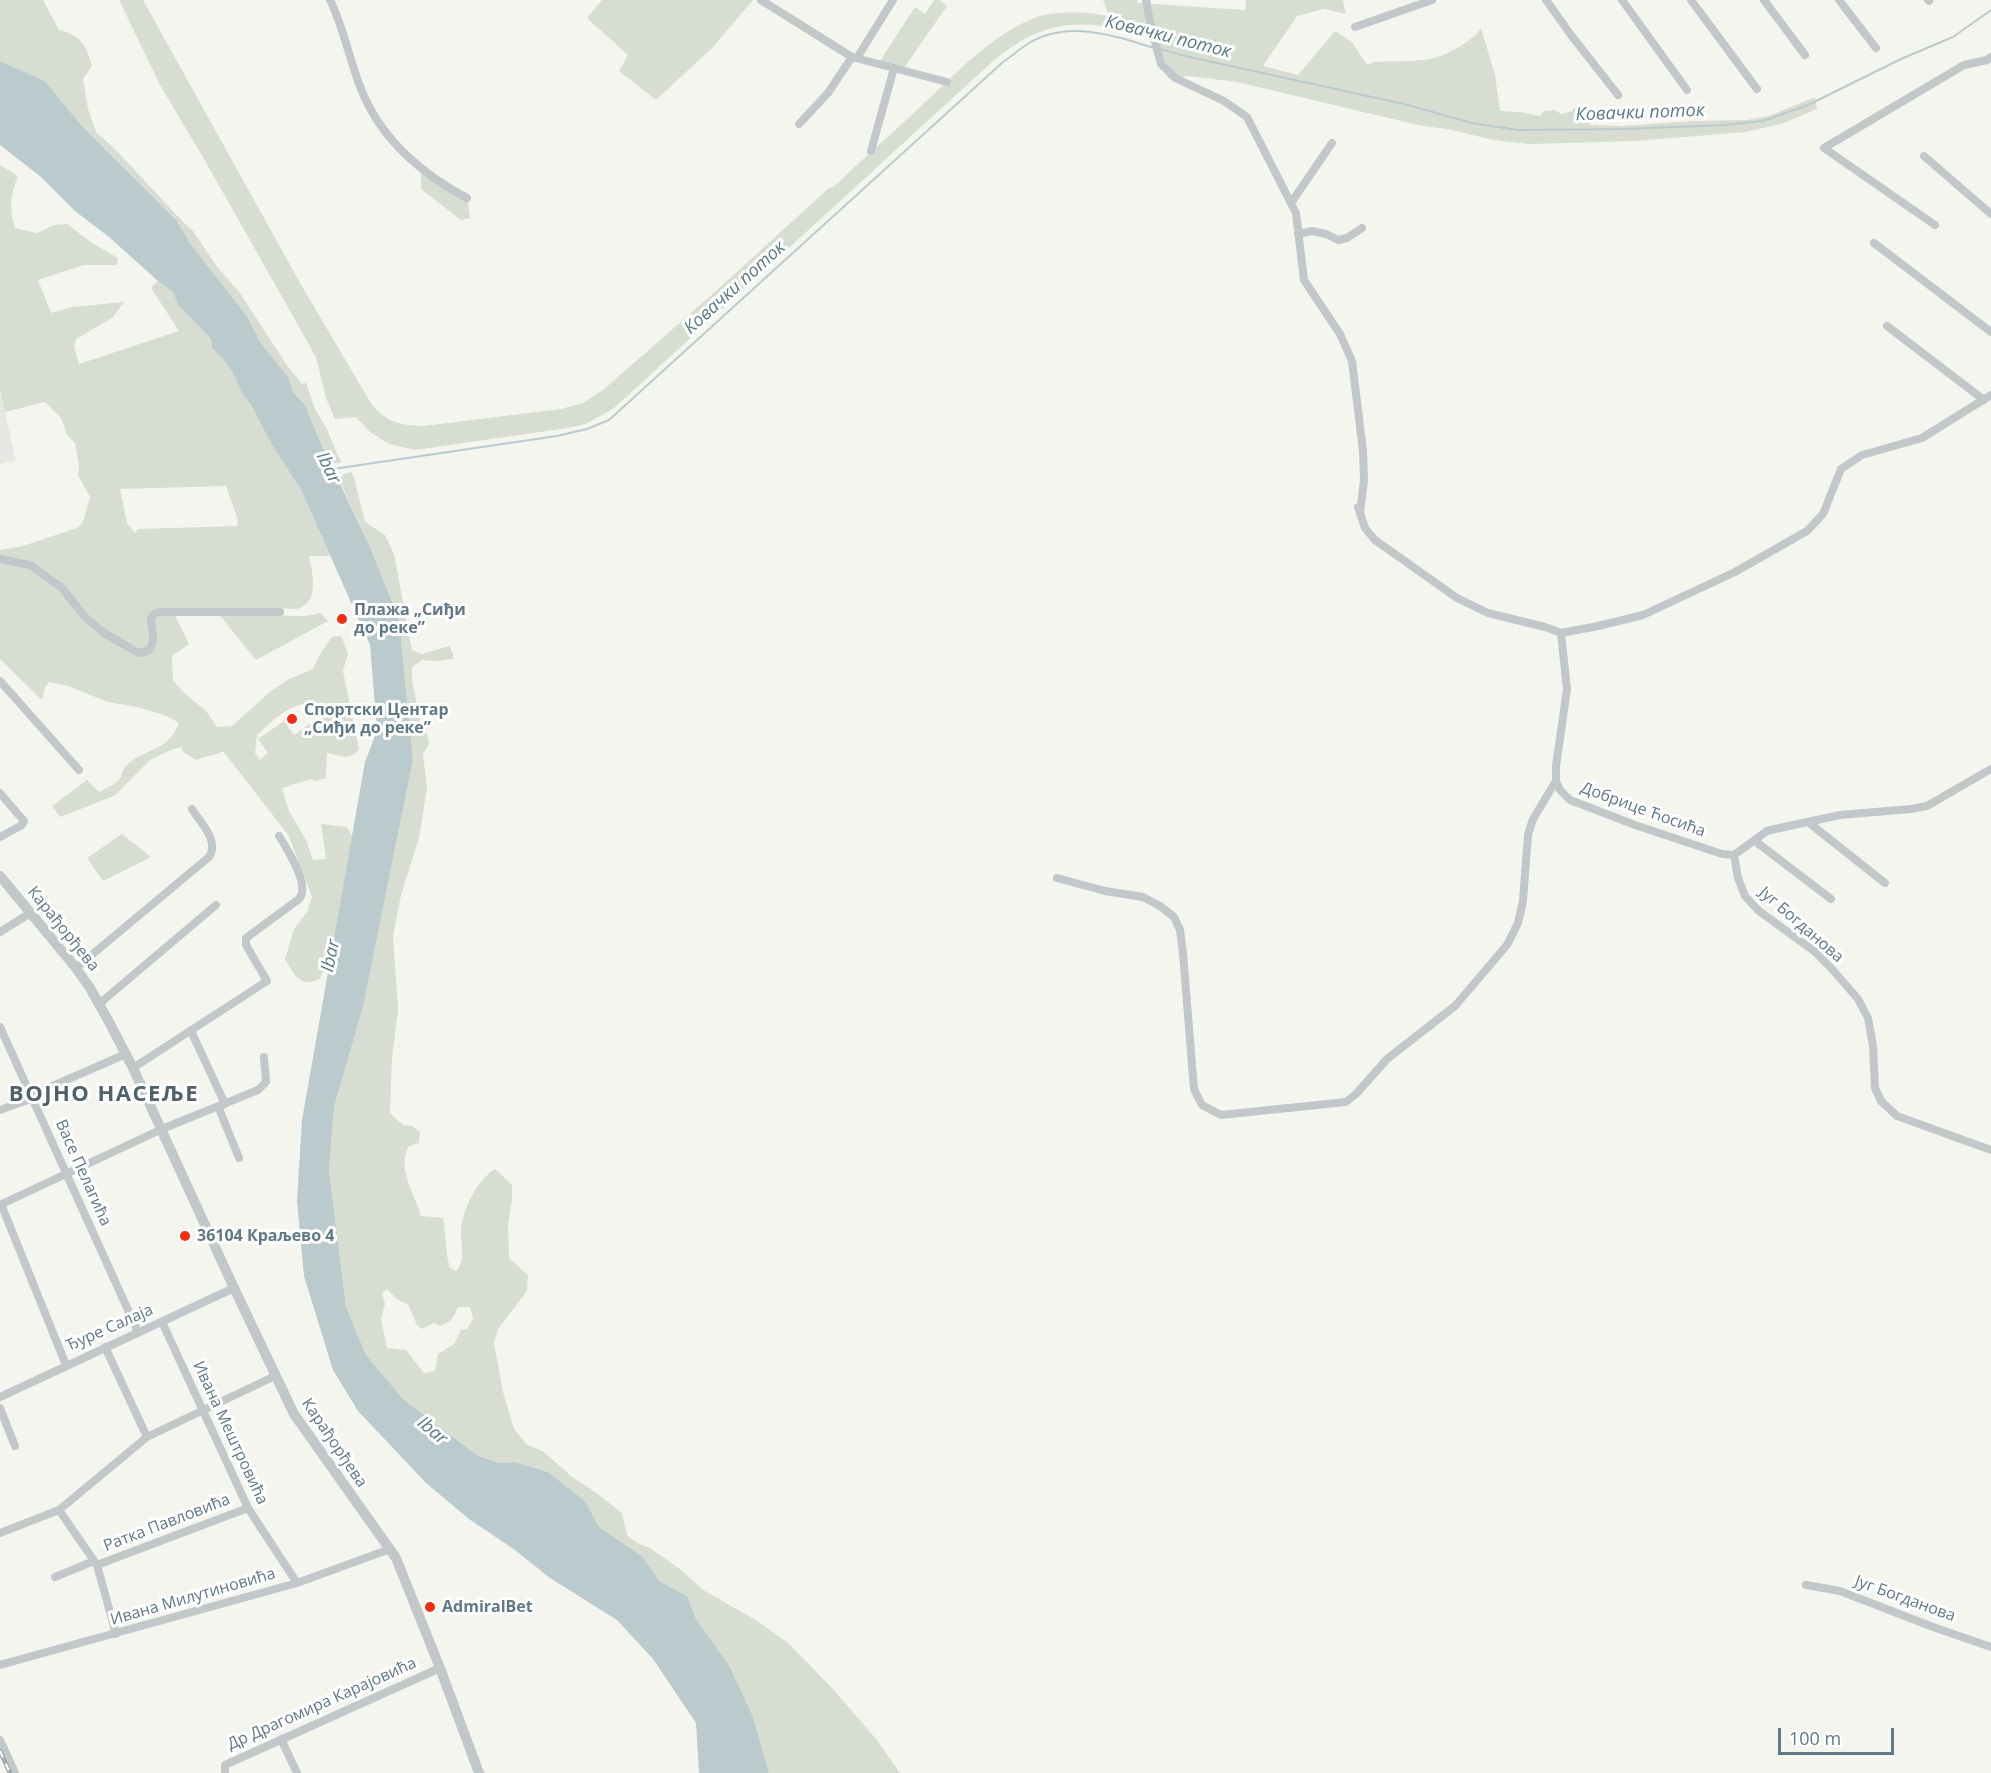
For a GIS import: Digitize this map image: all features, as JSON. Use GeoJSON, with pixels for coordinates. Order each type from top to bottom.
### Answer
{"type":"FeatureCollection","features":[{"type":"Feature","properties":{"kind":"street"},"geometry":{"type":"LineString","coordinates":[[330,0],[364,95],[377,120],[391,140],[412,161],[453,191],[467,198]]}},
{"type":"Feature","properties":{"kind":"street"},"geometry":{"type":"LineString","coordinates":[[761,0],[855,58],[946,82]]}},
{"type":"Feature","properties":{"kind":"street"},"geometry":{"type":"LineString","coordinates":[[799,124],[828,93],[855,58],[893,0]]}},
{"type":"Feature","properties":{"kind":"street"},"geometry":{"type":"LineString","coordinates":[[1146,0],[1159,59],[1165,69],[1175,78],[1224,101],[1247,117],[1296,213],[1304,280],[1340,334],[1352,361],[1363,451],[1364,480],[1359,511],[1365,528],[1375,540],[1457,598],[1488,613],[1561,633],[1643,615],[1736,572],[1808,531],[1822,514],[1841,469],[1862,455],[1922,438],[1987,397],[1887,326]]}},
{"type":"Feature","properties":{"kind":"street"},"geometry":{"type":"LineString","coordinates":[[1355,27],[1432,0]]}},
{"type":"Feature","properties":{"kind":"street"},"geometry":{"type":"LineString","coordinates":[[1546,0],[1618,95]]}},
{"type":"Feature","properties":{"kind":"street"},"geometry":{"type":"LineString","coordinates":[[1622,0],[1687,90]]}},
{"type":"Feature","properties":{"kind":"street"},"geometry":{"type":"LineString","coordinates":[[1691,0],[1757,89]]}},
{"type":"Feature","properties":{"kind":"street"},"geometry":{"type":"LineString","coordinates":[[1764,0],[1805,55]]}},
{"type":"Feature","properties":{"kind":"street"},"geometry":{"type":"LineString","coordinates":[[1839,0],[1876,48]]}},
{"type":"Feature","properties":{"kind":"street"},"geometry":{"type":"LineString","coordinates":[[1935,225],[1824,148],[1964,65],[1990,60]]}},
{"type":"Feature","properties":{"kind":"street"},"geometry":{"type":"LineString","coordinates":[[871,151],[894,68]]}},
{"type":"Feature","properties":{"kind":"street"},"geometry":{"type":"LineString","coordinates":[[1291,203],[1332,143]]}},
{"type":"Feature","properties":{"kind":"street"},"geometry":{"type":"LineString","coordinates":[[1924,156],[1991,214]]}},
{"type":"Feature","properties":{"kind":"street"},"geometry":{"type":"LineString","coordinates":[[1298,234],[1312,231],[1338,240],[1347,238],[1362,228]]}},
{"type":"Feature","properties":{"kind":"street"},"geometry":{"type":"LineString","coordinates":[[1874,243],[1991,332]]}},
{"type":"Feature","properties":{"kind":"street"},"geometry":{"type":"LineString","coordinates":[[0,559],[30,565],[62,588],[91,623],[104,633],[141,653],[152,646],[154,640],[150,619],[154,614],[160,612],[280,612]]}},
{"type":"Feature","properties":{"kind":"street"},"geometry":{"type":"LineString","coordinates":[[1057,878],[1106,891],[1143,897],[1174,917],[1180,930],[1183,954],[1192,1079],[1202,1105],[1221,1115],[1346,1102],[1388,1059],[1455,1006],[1507,945],[1518,923],[1523,901],[1528,835],[1533,819],[1556,781],[1567,689],[1561,633]]}},
{"type":"Feature","properties":{"kind":"street"},"geometry":{"type":"LineString","coordinates":[[0,681],[79,770]]}},
{"type":"Feature","properties":{"kind":"street"},"geometry":{"type":"LineString","coordinates":[[1734,855],[1767,831],[1856,813],[1927,806],[1991,769]]}},
{"type":"Feature","properties":{"kind":"street","name":"Добрице Ћосића"},"geometry":{"type":"LineString","coordinates":[[1556,781],[1560,790],[1570,800],[1635,825],[1722,854],[1734,855]]}},
{"type":"Feature","properties":{"kind":"street"},"geometry":{"type":"LineString","coordinates":[[0,793],[24,821],[22,825],[0,837]]}},
{"type":"Feature","properties":{"kind":"street"},"geometry":{"type":"LineString","coordinates":[[76,968],[209,857],[213,851],[212,842],[192,809]]}},
{"type":"Feature","properties":{"kind":"street"},"geometry":{"type":"LineString","coordinates":[[1808,822],[1885,883]]}},
{"type":"Feature","properties":{"kind":"street"},"geometry":{"type":"LineString","coordinates":[[133,1068],[267,981],[246,945],[246,938],[299,899],[304,889],[297,868],[279,836]]}},
{"type":"Feature","properties":{"kind":"street"},"geometry":{"type":"LineString","coordinates":[[1755,841],[1831,899]]}},
{"type":"Feature","properties":{"kind":"street","name":"Југ Богданова"},"geometry":{"type":"LineString","coordinates":[[1734,855],[1738,878],[1745,896],[1759,911],[1814,951],[1858,999],[1868,1018],[1873,1047],[1875,1088],[1881,1101],[1897,1116],[1991,1150]]}},
{"type":"Feature","properties":{"kind":"street","name":"Карађорђева"},"geometry":{"type":"LineString","coordinates":[[0,876],[76,968],[126,1054],[294,1414],[390,1549],[440,1668],[479,1773]]}},
{"type":"Feature","properties":{"kind":"street"},"geometry":{"type":"LineString","coordinates":[[99,1004],[216,905]]}},
{"type":"Feature","properties":{"kind":"street"},"geometry":{"type":"LineString","coordinates":[[0,932],[32,912]]}},
{"type":"Feature","properties":{"kind":"street","name":"Васе Пелагића"},"geometry":{"type":"LineString","coordinates":[[0,1027],[138,1332]]}},
{"type":"Feature","properties":{"kind":"street"},"geometry":{"type":"LineString","coordinates":[[191,1031],[221,1105],[239,1158]]}},
{"type":"Feature","properties":{"kind":"street"},"geometry":{"type":"LineString","coordinates":[[0,1110],[126,1054]]}},
{"type":"Feature","properties":{"kind":"street"},"geometry":{"type":"LineString","coordinates":[[66,1365],[1,1204],[162,1129],[258,1090],[266,1082],[264,1057]]}},
{"type":"Feature","properties":{"kind":"street","name":"Ђуре Салаја"},"geometry":{"type":"LineString","coordinates":[[0,1397],[234,1288]]}},
{"type":"Feature","properties":{"kind":"street","name":"Ивана Мештровића"},"geometry":{"type":"LineString","coordinates":[[162,1322],[248,1509],[297,1583]]}},
{"type":"Feature","properties":{"kind":"street"},"geometry":{"type":"LineString","coordinates":[[105,1347],[147,1437]]}},
{"type":"Feature","properties":{"kind":"street"},"geometry":{"type":"LineString","coordinates":[[0,1533],[59,1510],[147,1437],[275,1376]]}},
{"type":"Feature","properties":{"kind":"street"},"geometry":{"type":"LineString","coordinates":[[0,1408],[15,1446]]}},
{"type":"Feature","properties":{"kind":"street","name":"Ратка Павловића"},"geometry":{"type":"LineString","coordinates":[[55,1577],[248,1509]]}},
{"type":"Feature","properties":{"kind":"street"},"geometry":{"type":"LineString","coordinates":[[59,1510],[95,1563],[116,1634]]}},
{"type":"Feature","properties":{"kind":"street","name":"Ивана Милутиновића"},"geometry":{"type":"LineString","coordinates":[[0,1665],[297,1583],[390,1549]]}},
{"type":"Feature","properties":{"kind":"street","name":"Југ Богданова"},"geometry":{"type":"LineString","coordinates":[[1806,1585],[1840,1591],[1991,1647]]}},
{"type":"Feature","properties":{"kind":"street","name":"Др Драгомира Карајовића"},"geometry":{"type":"LineString","coordinates":[[225,1773],[225,1765],[440,1668]]}},
{"type":"Feature","properties":{"kind":"street"},"geometry":{"type":"LineString","coordinates":[[281,1739],[297,1773]]}},
{"type":"Feature","properties":{"kind":"street"},"geometry":{"type":"LineString","coordinates":[[0,1740],[15,1773]]}},
{"type":"Feature","properties":{"kind":"shaded area"},"geometry":{"type":"Polygon","coordinates":[[[0,0],[43,0],[59,30],[73,35],[82,42],[92,66],[83,79],[88,109],[96,132],[193,231],[218,268],[240,293],[286,364],[302,384],[306,383],[315,409],[342,462],[331,463],[305,405],[293,392],[288,377],[260,342],[247,316],[192,246],[176,220],[81,125],[45,81],[0,61],[0,0]]]}},
{"type":"Feature","properties":{"kind":"shaded area"},"geometry":{"type":"Polygon","coordinates":[[[119,0],[143,0],[300,283],[372,405],[389,419],[401,424],[416,426],[561,409],[583,403],[603,390],[716,291],[991,43],[1023,23],[1040,16],[1074,12],[1109,16],[1103,0],[1137,0],[1138,3],[1245,10],[1246,0],[1343,0],[1346,14],[1324,9],[1297,16],[1263,66],[1298,75],[1335,31],[1352,42],[1367,65],[1374,62],[1430,59],[1466,43],[1481,28],[1495,75],[1500,111],[1540,116],[1544,111],[1555,110],[1561,114],[1572,111],[1574,108],[1592,107],[1599,112],[1597,118],[1589,125],[1623,126],[1747,120],[1769,116],[1815,97],[1817,109],[1781,124],[1745,132],[1636,141],[1530,144],[1493,140],[1418,125],[1237,82],[1188,76],[1175,78],[1168,70],[1155,43],[1144,35],[1084,24],[1052,28],[1023,40],[993,61],[613,409],[585,424],[568,428],[415,450],[389,444],[370,432],[356,417],[335,419],[326,398],[316,357],[160,85],[119,0]]]}},
{"type":"Feature","properties":{"kind":"shaded area"},"geometry":{"type":"Polygon","coordinates":[[[602,0],[753,0],[712,48],[656,100],[619,71],[628,55],[587,18],[602,0]]]}},
{"type":"Feature","properties":{"kind":"shaded area"},"geometry":{"type":"Polygon","coordinates":[[[934,0],[939,0],[947,6],[902,71],[878,64],[915,7],[925,14],[934,0]]]}},
{"type":"Feature","properties":{"kind":"shaded area"},"geometry":{"type":"Polygon","coordinates":[[[0,165],[18,176],[11,202],[15,228],[37,233],[54,225],[67,224],[92,243],[118,258],[117,265],[84,265],[38,280],[51,313],[72,307],[124,302],[112,318],[76,339],[74,347],[79,364],[179,331],[151,288],[158,281],[173,292],[178,305],[211,339],[212,348],[232,371],[272,445],[301,490],[330,556],[309,556],[313,585],[310,598],[300,608],[281,608],[280,615],[301,616],[320,613],[328,621],[256,660],[217,612],[173,612],[189,644],[172,656],[173,680],[184,693],[206,711],[217,727],[232,726],[271,691],[289,679],[313,669],[318,657],[332,637],[341,636],[348,653],[343,671],[359,749],[354,755],[345,757],[327,753],[326,778],[315,781],[311,779],[282,788],[289,811],[306,840],[313,860],[326,859],[321,824],[347,827],[352,836],[333,946],[320,979],[303,981],[295,975],[285,959],[294,929],[307,912],[312,897],[289,836],[223,751],[196,760],[183,752],[181,747],[173,749],[150,760],[114,796],[60,817],[52,806],[87,780],[99,792],[115,784],[125,767],[162,745],[174,733],[179,723],[167,716],[137,707],[108,702],[68,686],[49,682],[45,687],[42,700],[0,659],[0,550],[23,546],[77,528],[83,522],[90,497],[78,475],[79,466],[75,443],[67,435],[61,418],[45,402],[5,412],[0,390],[0,165]],[[226,486],[120,489],[127,523],[135,533],[138,529],[237,526],[238,520],[226,486]],[[313,702],[289,709],[257,735],[255,753],[260,760],[268,753],[258,739],[284,721],[294,735],[315,720],[311,714],[322,708],[313,702]]]}},
{"type":"Feature","properties":{"kind":"shaded area"},"geometry":{"type":"Polygon","coordinates":[[[421,168],[467,198],[470,218],[461,220],[421,189],[421,168]]]}},
{"type":"Feature","properties":{"kind":"shaded area"},"geometry":{"type":"Polygon","coordinates":[[[0,390],[16,461],[0,464],[0,390]]]}},
{"type":"Feature","properties":{"kind":"shaded area"},"geometry":{"type":"Polygon","coordinates":[[[351,472],[354,478],[365,522],[385,535],[394,554],[412,650],[422,654],[449,646],[453,653],[453,659],[422,660],[412,667],[418,711],[429,744],[423,754],[427,788],[419,838],[401,895],[393,936],[398,1009],[392,1058],[390,1113],[403,1125],[412,1126],[420,1132],[419,1143],[409,1146],[405,1163],[408,1181],[421,1216],[443,1218],[448,1262],[450,1268],[456,1271],[462,1257],[462,1222],[468,1204],[482,1180],[495,1169],[512,1185],[508,1224],[509,1258],[528,1275],[527,1291],[498,1329],[494,1343],[503,1392],[514,1429],[526,1444],[544,1452],[572,1477],[622,1513],[627,1535],[637,1543],[650,1548],[680,1569],[703,1590],[756,1620],[788,1643],[832,1688],[877,1740],[900,1773],[769,1773],[753,1717],[730,1667],[696,1619],[687,1596],[659,1581],[643,1557],[599,1527],[585,1501],[548,1472],[515,1462],[500,1463],[478,1456],[403,1399],[366,1355],[346,1307],[329,1170],[334,1107],[363,1007],[413,760],[399,619],[339,479],[351,472]],[[387,1289],[382,1293],[385,1304],[381,1319],[387,1348],[406,1350],[424,1373],[435,1371],[438,1354],[454,1344],[461,1330],[467,1329],[473,1319],[470,1307],[458,1307],[451,1319],[443,1325],[434,1323],[422,1329],[417,1325],[408,1304],[398,1300],[387,1289]]]}},
{"type":"Feature","properties":{"kind":"shaded area"},"geometry":{"type":"Polygon","coordinates":[[[122,834],[151,857],[103,881],[87,858],[122,834]]]}},
{"type":"Feature","properties":{"kind":"water","name":"Ibar"},"geometry":{"type":"Polygon","coordinates":[[[0,61],[45,81],[81,125],[176,220],[192,246],[247,316],[260,342],[288,377],[293,392],[305,405],[369,545],[399,619],[413,760],[363,1007],[334,1107],[329,1170],[346,1307],[366,1355],[403,1399],[478,1456],[500,1463],[515,1462],[548,1472],[585,1501],[599,1527],[643,1557],[659,1581],[687,1596],[696,1619],[730,1667],[753,1717],[769,1773],[699,1773],[696,1723],[653,1659],[617,1620],[550,1578],[515,1550],[469,1519],[426,1483],[358,1411],[333,1370],[304,1276],[297,1200],[302,1120],[365,762],[377,731],[370,645],[301,490],[272,445],[232,371],[212,348],[211,339],[178,305],[173,292],[75,211],[41,177],[0,145],[0,61]]]}},
{"type":"Feature","properties":{"kind":"waterway","name":"Ковачки поток"},"geometry":{"type":"LineString","coordinates":[[1160,49],[1404,104],[1472,123],[1518,130],[1725,125],[1763,121],[1808,105],[1901,59],[1953,37],[1991,10]]}},
{"type":"Feature","properties":{"kind":"waterway","name":"Ковачки поток"},"geometry":{"type":"LineString","coordinates":[[333,469],[557,436],[587,429],[609,420],[1003,62],[1023,47],[1041,37],[1073,31],[1106,34],[1154,48]]}},
{"type":"Feature","properties":{"kind":"railway"},"geometry":{"type":"LineString","coordinates":[[0,1751],[10,1773]]}},
{"type":"Feature","properties":{"kind":"place","name":"Плажа „Сиђи до реке”"},"geometry":{"type":"Point","coordinates":[342,619]}},
{"type":"Feature","properties":{"kind":"place","name":"Спортски Центар „Сиђи до реке”"},"geometry":{"type":"Point","coordinates":[292,719]}},
{"type":"Feature","properties":{"kind":"place","name":"36104 Краљево 4"},"geometry":{"type":"Point","coordinates":[185,1236]}},
{"type":"Feature","properties":{"kind":"place","name":"AdmiralBet"},"geometry":{"type":"Point","coordinates":[430,1607]}},
{"type":"Feature","properties":{"kind":"district","name":"ВОЈНО НАСЕЉЕ"},"geometry":{"type":"Point","coordinates":[104,1095]}}]}
